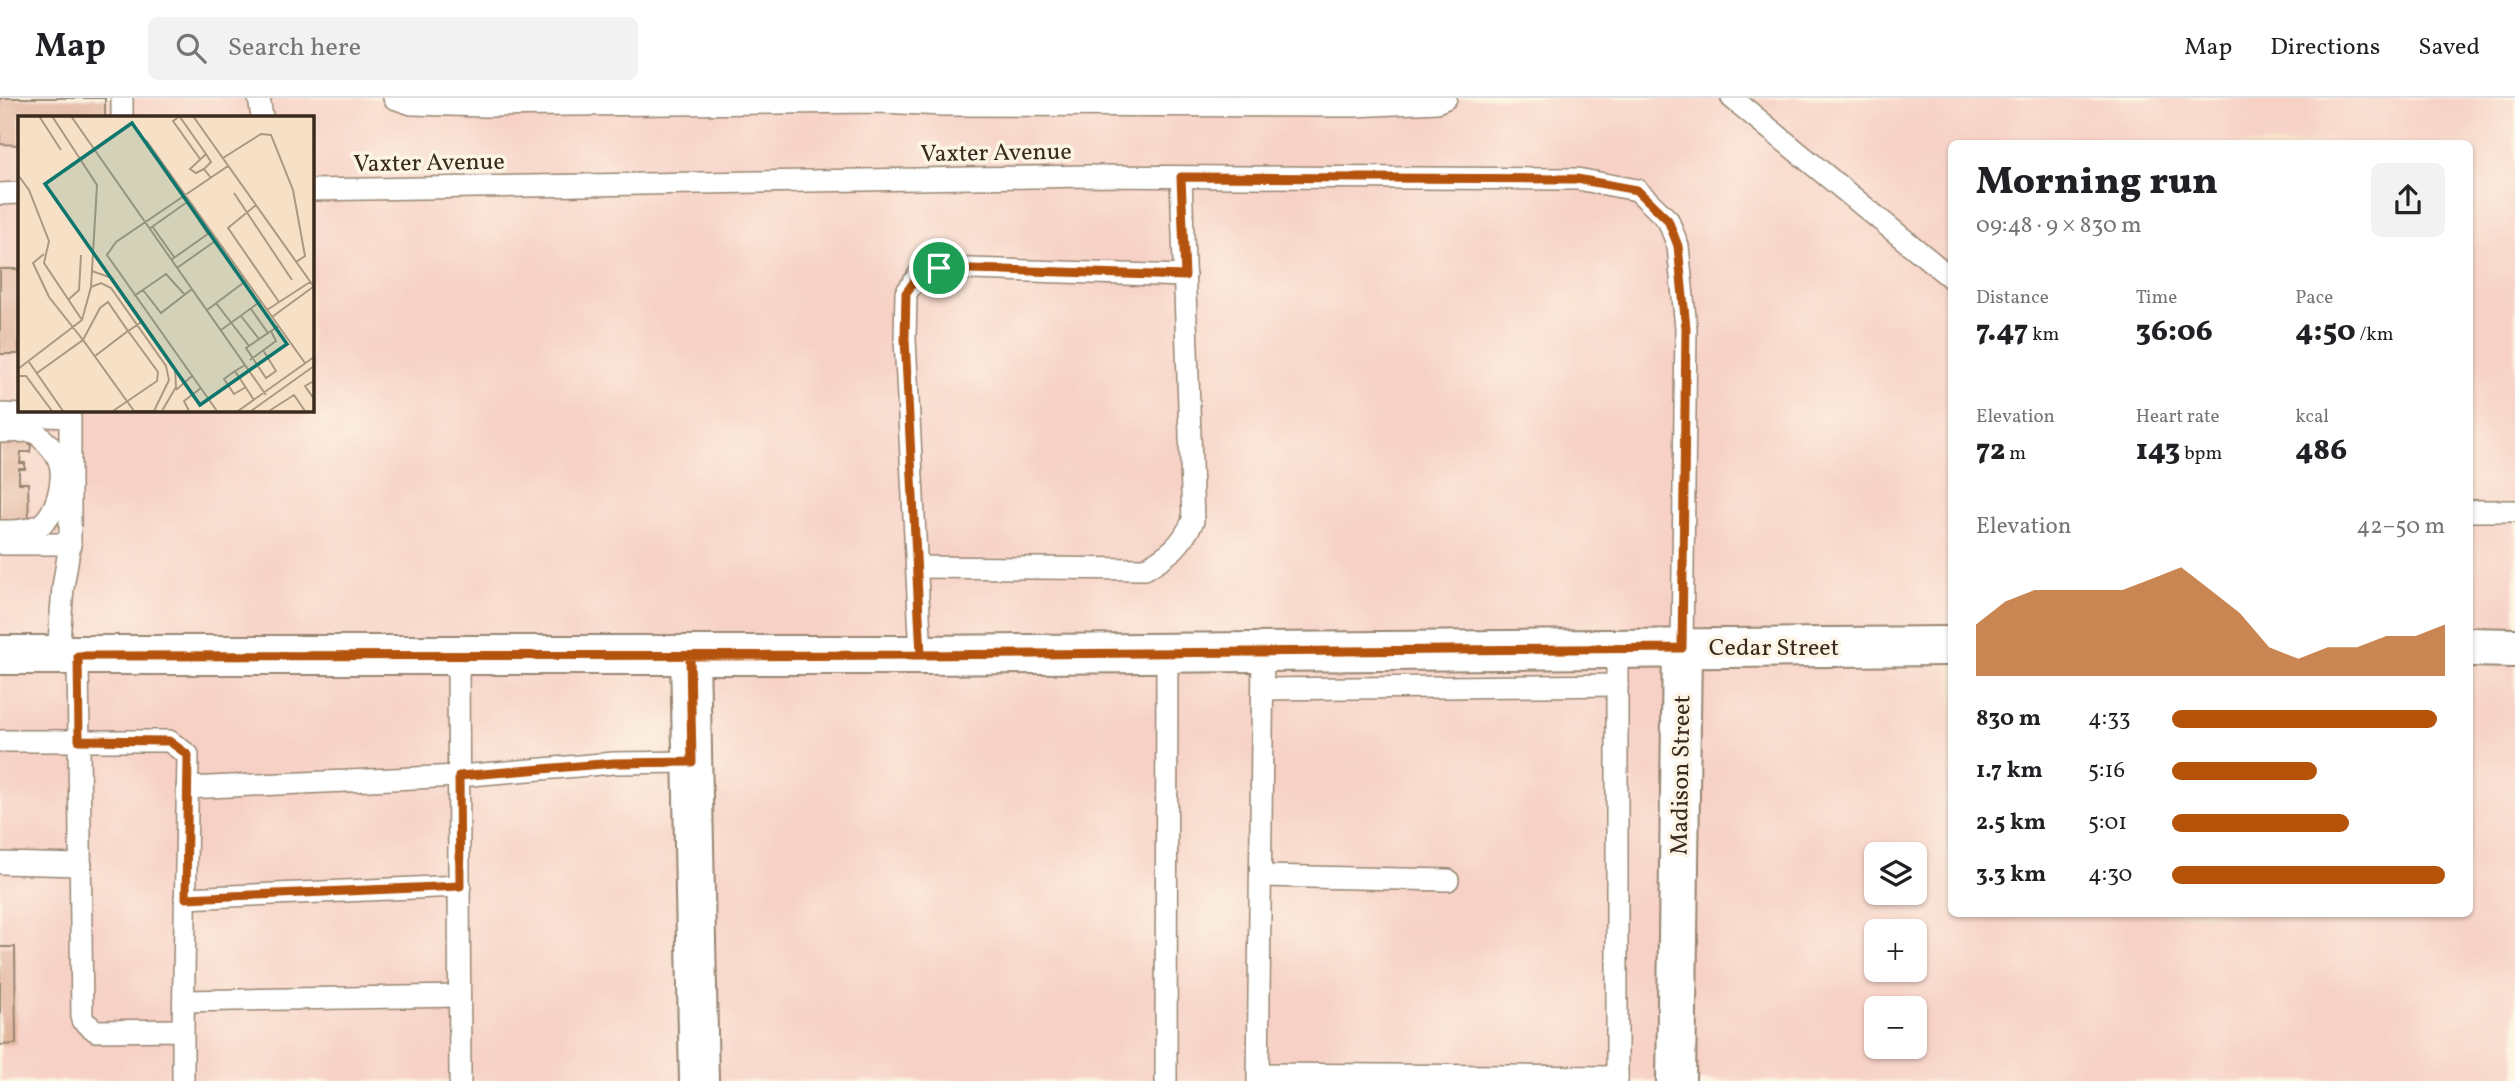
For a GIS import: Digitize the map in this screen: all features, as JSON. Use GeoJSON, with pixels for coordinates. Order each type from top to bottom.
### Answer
{"type":"FeatureCollection","features":[{"type":"Feature","properties":{"kind":"street","name":"Cedar Street"},"geometry":{"type":"LineString","coordinates":[[0,655],[690,656],[1167,653],[1263,670],[1617,667],[1682,648],[1948,646]]}},
{"type":"Feature","properties":{"kind":"street"},"geometry":{"type":"LineString","coordinates":[[2473,647],[2515,648]]}},
{"type":"Feature","properties":{"kind":"street","name":"Madison Street"},"geometry":{"type":"LineString","coordinates":[[1676,1081],[1682,648]]}},
{"type":"Feature","properties":{"kind":"street"},"geometry":{"type":"LineString","coordinates":[[690,656],[699,1081]]}},
{"type":"Feature","properties":{"kind":"lane"},"geometry":{"type":"LineString","coordinates":[[121,98],[122,116]]}},
{"type":"Feature","properties":{"kind":"lane"},"geometry":{"type":"LineString","coordinates":[[259,98],[262,116]]}},
{"type":"Feature","properties":{"kind":"lane"},"geometry":{"type":"LineString","coordinates":[[394,98],[412,104],[485,106],[943,101],[1354,106],[1437,102],[1446,98]]}},
{"type":"Feature","properties":{"kind":"lane"},"geometry":{"type":"LineString","coordinates":[[1732,98],[1948,276]]}},
{"type":"Feature","properties":{"kind":"lane","name":"Vaxter Avenue"},"geometry":{"type":"LineString","coordinates":[[313,190],[1072,177],[1577,179],[1637,190],[1668,220]]}},
{"type":"Feature","properties":{"kind":"lane"},"geometry":{"type":"LineString","coordinates":[[917,567],[1145,569],[1173,552],[1193,521],[1181,177]]}},
{"type":"Feature","properties":{"kind":"lane"},"geometry":{"type":"LineString","coordinates":[[0,194],[18,193]]}},
{"type":"Feature","properties":{"kind":"lane","name":"Madison Street"},"geometry":{"type":"LineString","coordinates":[[1668,220],[1678,246],[1686,328],[1682,648]]}},
{"type":"Feature","properties":{"kind":"lane"},"geometry":{"type":"LineString","coordinates":[[921,655],[905,339],[906,293],[921,272],[939,268],[1185,276]]}},
{"type":"Feature","properties":{"kind":"lane"},"geometry":{"type":"LineString","coordinates":[[0,414],[70,416],[70,544],[63,587],[79,740],[82,1020],[96,1031],[183,1030]]}},
{"type":"Feature","properties":{"kind":"lane"},"geometry":{"type":"LineString","coordinates":[[0,432],[34,431],[46,443],[60,461],[60,497],[42,525],[23,531],[0,531]]}},
{"type":"Feature","properties":{"kind":"lane"},"geometry":{"type":"LineString","coordinates":[[2473,512],[2515,511]]}},
{"type":"Feature","properties":{"kind":"lane"},"geometry":{"type":"LineString","coordinates":[[0,544],[70,544]]}},
{"type":"Feature","properties":{"kind":"lane"},"geometry":{"type":"LineString","coordinates":[[1166,1081],[1167,653]]}},
{"type":"Feature","properties":{"kind":"lane"},"geometry":{"type":"LineString","coordinates":[[458,656],[460,1081]]}},
{"type":"Feature","properties":{"kind":"lane"},"geometry":{"type":"LineString","coordinates":[[1263,670],[1259,1078],[1617,1079],[1617,667]]}},
{"type":"Feature","properties":{"kind":"lane"},"geometry":{"type":"LineString","coordinates":[[0,741],[169,741],[188,755],[183,1081]]}},
{"type":"Feature","properties":{"kind":"lane"},"geometry":{"type":"LineString","coordinates":[[187,788],[459,776],[614,763],[692,762]]}},
{"type":"Feature","properties":{"kind":"lane"},"geometry":{"type":"LineString","coordinates":[[0,863],[80,865]]}},
{"type":"Feature","properties":{"kind":"lane"},"geometry":{"type":"LineString","coordinates":[[1261,876],[1448,880]]}},
{"type":"Feature","properties":{"kind":"lane"},"geometry":{"type":"LineString","coordinates":[[186,898],[460,886]]}},
{"type":"Feature","properties":{"kind":"lane"},"geometry":{"type":"LineString","coordinates":[[184,1001],[459,996]]}},
{"type":"Feature","properties":{"kind":"shaded area"},"geometry":{"type":"Polygon","coordinates":[[[0,98],[2515,98],[2515,1081],[0,1081],[0,98]]]}},
{"type":"Feature","properties":{"kind":"building"},"geometry":{"type":"Polygon","coordinates":[[[0,98],[105,98],[105,116],[18,116],[18,145],[0,144],[0,98]]]}},
{"type":"Feature","properties":{"kind":"building"},"geometry":{"type":"Polygon","coordinates":[[[0,269],[18,269],[18,354],[0,354],[0,269]]]}},
{"type":"Feature","properties":{"kind":"building"},"geometry":{"type":"Polygon","coordinates":[[[0,436],[22,437],[31,445],[30,452],[21,452],[20,463],[25,463],[25,469],[19,469],[19,483],[28,483],[29,524],[0,524],[0,436]]]}},
{"type":"Feature","properties":{"kind":"building"},"geometry":{"type":"Polygon","coordinates":[[[0,947],[15,947],[16,1044],[0,1045],[0,947]]]}},
{"type":"Feature","properties":{"kind":"route"},"geometry":{"type":"LineString","coordinates":[[939,268],[921,272],[906,293],[905,339],[921,655],[690,656],[692,762],[614,763],[459,776],[460,886],[186,898],[188,755],[169,741],[79,740],[78,656],[921,655],[1682,648],[1686,328],[1678,246],[1668,220],[1637,190],[1577,179],[1181,177],[1185,276],[939,268]]}}]}
